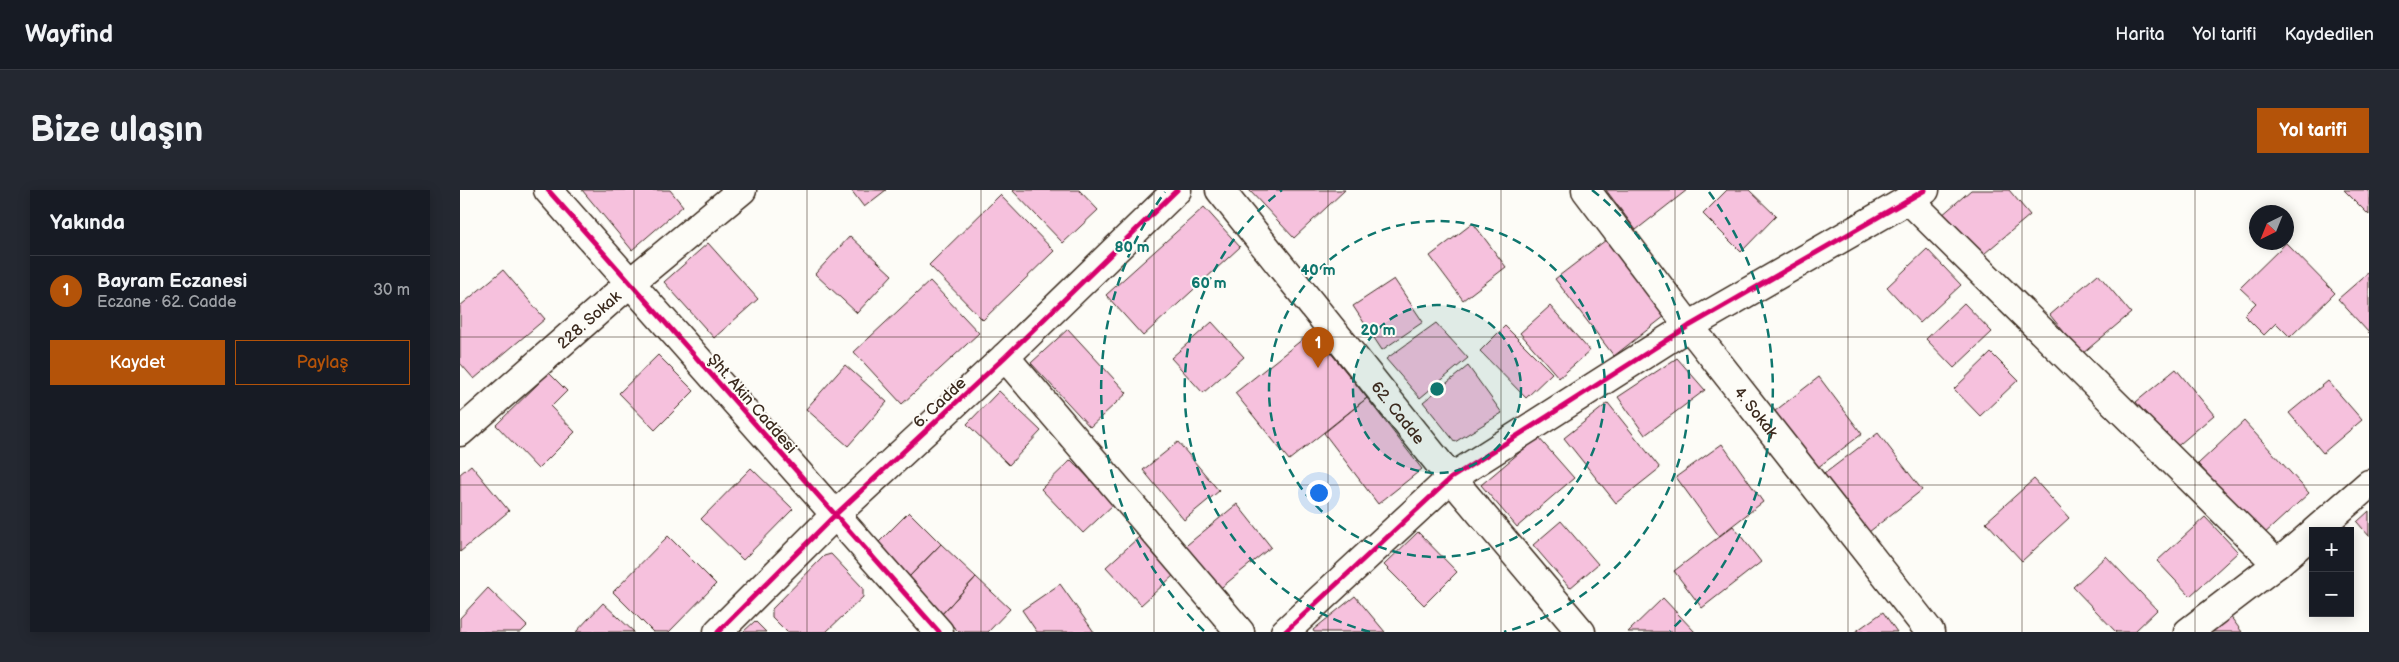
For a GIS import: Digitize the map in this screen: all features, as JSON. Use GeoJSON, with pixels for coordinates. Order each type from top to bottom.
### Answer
{"type":"FeatureCollection","features":[{"type":"Feature","properties":{"kind":"street","name":"Şht. Akin Caddesi"},"geometry":{"type":"LineString","coordinates":[[548,190],[631,282],[834,516],[939,632]]}},
{"type":"Feature","properties":{"kind":"street","name":"228. Sokak"},"geometry":{"type":"LineString","coordinates":[[460,432],[631,282],[742,190]]}},
{"type":"Feature","properties":{"kind":"street","name":"6. Cadde"},"geometry":{"type":"LineString","coordinates":[[718,632],[834,516],[1005,357],[1177,190]]}},
{"type":"Feature","properties":{"kind":"street","name":"62. Cadde"},"geometry":{"type":"LineString","coordinates":[[1220,190],[1450,478],[1581,632]]}},
{"type":"Feature","properties":{"kind":"street","name":"4. Sokak"},"geometry":{"type":"LineString","coordinates":[[1586,190],[1689,326],[1930,632]]}},
{"type":"Feature","properties":{"kind":"street"},"geometry":{"type":"LineString","coordinates":[[1285,632],[1450,478],[1689,326],[1917,195],[2277,564]]}},
{"type":"Feature","properties":{"kind":"street"},"geometry":{"type":"LineString","coordinates":[[1005,357],[1240,632]]}},
{"type":"Feature","properties":{"kind":"street"},"geometry":{"type":"LineString","coordinates":[[2320,527],[2369,484]]}},
{"type":"Feature","properties":{"kind":"street"},"geometry":{"type":"LineString","coordinates":[[2188,632],[2277,564],[2309,536]]}},
{"type":"Feature","properties":{"kind":"building"},"geometry":{"type":"Polygon","coordinates":[[[582,190],[670,190],[683,206],[632,250],[582,190]]]}},
{"type":"Feature","properties":{"kind":"building"},"geometry":{"type":"Polygon","coordinates":[[[851,190],[886,190],[864,207],[851,190]]]}},
{"type":"Feature","properties":{"kind":"building"},"geometry":{"type":"Polygon","coordinates":[[[1012,190],[1079,190],[1098,210],[1063,243],[1012,190]]]}},
{"type":"Feature","properties":{"kind":"building"},"geometry":{"type":"Polygon","coordinates":[[[1249,190],[1345,190],[1294,238],[1249,190]]]}},
{"type":"Feature","properties":{"kind":"building"},"geometry":{"type":"Polygon","coordinates":[[[1606,190],[1687,190],[1636,230],[1606,190]]]}},
{"type":"Feature","properties":{"kind":"building"},"geometry":{"type":"Polygon","coordinates":[[[1727,190],[1749,190],[1776,216],[1741,252],[1703,214],[1727,190]]]}},
{"type":"Feature","properties":{"kind":"building"},"geometry":{"type":"Polygon","coordinates":[[[1971,190],[2009,190],[2030,215],[1978,259],[1941,216],[1971,190]]]}},
{"type":"Feature","properties":{"kind":"building"},"geometry":{"type":"Polygon","coordinates":[[[2344,190],[2369,190],[2369,215],[2344,190]]]}},
{"type":"Feature","properties":{"kind":"building"},"geometry":{"type":"Polygon","coordinates":[[[1000,195],[1054,251],[983,320],[929,265],[1000,195]]]}},
{"type":"Feature","properties":{"kind":"building"},"geometry":{"type":"Polygon","coordinates":[[[1204,207],[1240,247],[1143,336],[1106,295],[1204,207]]]}},
{"type":"Feature","properties":{"kind":"building"},"geometry":{"type":"Polygon","coordinates":[[[1473,223],[1506,267],[1463,300],[1430,256],[1473,223]]]}},
{"type":"Feature","properties":{"kind":"building"},"geometry":{"type":"Polygon","coordinates":[[[850,236],[892,275],[857,313],[815,274],[850,236]]]}},
{"type":"Feature","properties":{"kind":"building"},"geometry":{"type":"Polygon","coordinates":[[[1606,240],[1665,316],[1614,356],[1555,279],[1606,240]]]}},
{"type":"Feature","properties":{"kind":"building"},"geometry":{"type":"Polygon","coordinates":[[[708,243],[758,299],[714,338],[664,282],[708,243]]]}},
{"type":"Feature","properties":{"kind":"building"},"geometry":{"type":"Polygon","coordinates":[[[1927,249],[1961,285],[1920,323],[1887,287],[1927,249]]]}},
{"type":"Feature","properties":{"kind":"building"},"geometry":{"type":"Polygon","coordinates":[[[2279,250],[2293,250],[2335,293],[2290,337],[2276,323],[2264,335],[2244,315],[2256,303],[2240,288],[2279,250]]]}},
{"type":"Feature","properties":{"kind":"building"},"geometry":{"type":"Polygon","coordinates":[[[503,270],[545,319],[474,379],[460,363],[460,306],[503,270]]]}},
{"type":"Feature","properties":{"kind":"building"},"geometry":{"type":"Polygon","coordinates":[[[2369,272],[2369,333],[2338,299],[2369,272]]]}},
{"type":"Feature","properties":{"kind":"building"},"geometry":{"type":"Polygon","coordinates":[[[2098,274],[2131,313],[2082,354],[2050,315],[2098,274]]]}},
{"type":"Feature","properties":{"kind":"building"},"geometry":{"type":"Polygon","coordinates":[[[1394,279],[1423,322],[1382,350],[1353,306],[1394,279]]]}},
{"type":"Feature","properties":{"kind":"building"},"geometry":{"type":"Polygon","coordinates":[[[930,281],[979,333],[902,404],[854,352],[930,281]]]}},
{"type":"Feature","properties":{"kind":"building"},"geometry":{"type":"Polygon","coordinates":[[[1964,303],[1992,332],[1954,368],[1926,339],[1964,303]]]}},
{"type":"Feature","properties":{"kind":"building"},"geometry":{"type":"Polygon","coordinates":[[[1550,306],[1590,351],[1559,378],[1520,333],[1550,306]]]}},
{"type":"Feature","properties":{"kind":"building"},"geometry":{"type":"Polygon","coordinates":[[[1212,322],[1244,357],[1203,393],[1171,358],[1212,322]]]}},
{"type":"Feature","properties":{"kind":"building"},"geometry":{"type":"Polygon","coordinates":[[[1436,323],[1468,358],[1420,398],[1386,359],[1436,323]]]}},
{"type":"Feature","properties":{"kind":"building"},"geometry":{"type":"Polygon","coordinates":[[[1505,326],[1552,373],[1526,398],[1480,351],[1505,326]]]}},
{"type":"Feature","properties":{"kind":"building"},"geometry":{"type":"Polygon","coordinates":[[[1068,329],[1127,393],[1090,427],[1031,363],[1068,329]]]}},
{"type":"Feature","properties":{"kind":"building"},"geometry":{"type":"Polygon","coordinates":[[[1313,331],[1367,398],[1289,460],[1235,393],[1313,331]]]}},
{"type":"Feature","properties":{"kind":"building"},"geometry":{"type":"Polygon","coordinates":[[[1991,353],[2018,380],[1980,416],[1954,389],[1991,353]]]}},
{"type":"Feature","properties":{"kind":"building"},"geometry":{"type":"Polygon","coordinates":[[[658,355],[694,391],[655,430],[619,393],[658,355]]]}},
{"type":"Feature","properties":{"kind":"building"},"geometry":{"type":"Polygon","coordinates":[[[1677,358],[1705,390],[1645,435],[1618,397],[1677,358]]]}},
{"type":"Feature","properties":{"kind":"building"},"geometry":{"type":"Polygon","coordinates":[[[845,365],[887,402],[848,446],[806,409],[845,365]]]}},
{"type":"Feature","properties":{"kind":"building"},"geometry":{"type":"Polygon","coordinates":[[[1468,366],[1502,413],[1455,442],[1423,402],[1468,366]]]}},
{"type":"Feature","properties":{"kind":"building"},"geometry":{"type":"Polygon","coordinates":[[[2176,369],[2214,415],[2174,449],[2136,402],[2176,369]]]}},
{"type":"Feature","properties":{"kind":"building"},"geometry":{"type":"Polygon","coordinates":[[[549,373],[567,391],[551,407],[575,432],[538,469],[496,425],[549,373]]]}},
{"type":"Feature","properties":{"kind":"building"},"geometry":{"type":"Polygon","coordinates":[[[1819,377],[1862,434],[1817,468],[1775,411],[1819,377]]]}},
{"type":"Feature","properties":{"kind":"building"},"geometry":{"type":"Polygon","coordinates":[[[2328,381],[2362,420],[2323,453],[2289,413],[2328,381]]]}},
{"type":"Feature","properties":{"kind":"building"},"geometry":{"type":"Polygon","coordinates":[[[999,391],[1041,431],[1009,465],[967,424],[999,391]]]}},
{"type":"Feature","properties":{"kind":"building"},"geometry":{"type":"Polygon","coordinates":[[[1367,398],[1422,469],[1378,504],[1324,433],[1367,398]]]}},
{"type":"Feature","properties":{"kind":"building"},"geometry":{"type":"Polygon","coordinates":[[[1608,403],[1660,468],[1616,503],[1564,438],[1608,403]]]}},
{"type":"Feature","properties":{"kind":"building"},"geometry":{"type":"Polygon","coordinates":[[[2244,421],[2309,493],[2263,535],[2198,464],[2244,421]]]}},
{"type":"Feature","properties":{"kind":"building"},"geometry":{"type":"Polygon","coordinates":[[[1878,433],[1922,490],[1869,532],[1824,474],[1878,433]]]}},
{"type":"Feature","properties":{"kind":"building"},"geometry":{"type":"Polygon","coordinates":[[[1538,437],[1574,478],[1517,527],[1481,485],[1538,437]]]}},
{"type":"Feature","properties":{"kind":"building"},"geometry":{"type":"Polygon","coordinates":[[[1178,442],[1219,491],[1184,520],[1143,470],[1178,442]]]}},
{"type":"Feature","properties":{"kind":"building"},"geometry":{"type":"Polygon","coordinates":[[[1722,444],[1763,502],[1719,536],[1676,477],[1722,444]]]}},
{"type":"Feature","properties":{"kind":"building"},"geometry":{"type":"Polygon","coordinates":[[[1071,460],[1114,504],[1083,533],[1041,489],[1071,460]]]}},
{"type":"Feature","properties":{"kind":"building"},"geometry":{"type":"Polygon","coordinates":[[[471,465],[509,511],[460,552],[460,474],[471,465]]]}},
{"type":"Feature","properties":{"kind":"building"},"geometry":{"type":"Polygon","coordinates":[[[751,468],[793,509],[743,560],[701,519],[751,468]]]}},
{"type":"Feature","properties":{"kind":"building"},"geometry":{"type":"Polygon","coordinates":[[[2034,479],[2069,518],[2022,561],[1986,522],[2034,479]]]}},
{"type":"Feature","properties":{"kind":"building"},"geometry":{"type":"Polygon","coordinates":[[[1237,504],[1271,547],[1217,591],[1182,549],[1237,504]]]}},
{"type":"Feature","properties":{"kind":"building"},"geometry":{"type":"Polygon","coordinates":[[[2369,511],[2369,536],[2357,522],[2369,511]]]}},
{"type":"Feature","properties":{"kind":"building"},"geometry":{"type":"Polygon","coordinates":[[[909,512],[941,544],[907,579],[874,547],[909,512]]]}},
{"type":"Feature","properties":{"kind":"building"},"geometry":{"type":"Polygon","coordinates":[[[2205,517],[2238,552],[2190,596],[2157,561],[2205,517]]]}},
{"type":"Feature","properties":{"kind":"building"},"geometry":{"type":"Polygon","coordinates":[[[1561,521],[1598,564],[1570,588],[1533,545],[1561,521]]]}},
{"type":"Feature","properties":{"kind":"building"},"geometry":{"type":"Polygon","coordinates":[[[1733,526],[1761,562],[1702,608],[1674,571],[1733,526]]]}},
{"type":"Feature","properties":{"kind":"building"},"geometry":{"type":"Polygon","coordinates":[[[1418,532],[1457,572],[1424,605],[1384,565],[1418,532]]]}},
{"type":"Feature","properties":{"kind":"building"},"geometry":{"type":"Polygon","coordinates":[[[668,536],[716,584],[669,632],[653,632],[613,592],[668,536]]]}},
{"type":"Feature","properties":{"kind":"building"},"geometry":{"type":"Polygon","coordinates":[[[1139,537],[1174,575],[1141,605],[1106,567],[1139,537]]]}},
{"type":"Feature","properties":{"kind":"building"},"geometry":{"type":"Polygon","coordinates":[[[941,544],[976,577],[941,615],[907,579],[941,544]]]}},
{"type":"Feature","properties":{"kind":"building"},"geometry":{"type":"Polygon","coordinates":[[[831,554],[863,588],[863,597],[826,632],[787,632],[772,617],[772,609],[824,556],[831,554]]]}},
{"type":"Feature","properties":{"kind":"building"},"geometry":{"type":"Polygon","coordinates":[[[2106,556],[2157,610],[2134,632],[2116,632],[2073,587],[2106,556]]]}},
{"type":"Feature","properties":{"kind":"building"},"geometry":{"type":"Polygon","coordinates":[[[976,577],[1010,609],[988,632],[959,632],[941,615],[976,577]]]}},
{"type":"Feature","properties":{"kind":"building"},"geometry":{"type":"Polygon","coordinates":[[[1060,584],[1094,632],[1037,632],[1022,610],[1060,584]]]}},
{"type":"Feature","properties":{"kind":"building"},"geometry":{"type":"Polygon","coordinates":[[[488,588],[527,626],[521,632],[460,632],[460,618],[488,588]]]}},
{"type":"Feature","properties":{"kind":"building"},"geometry":{"type":"Polygon","coordinates":[[[1355,596],[1385,632],[1314,632],[1313,630],[1355,596]]]}},
{"type":"Feature","properties":{"kind":"building"},"geometry":{"type":"Polygon","coordinates":[[[1663,598],[1695,632],[1628,632],[1663,598]]]}},
{"type":"Feature","properties":{"kind":"building"},"geometry":{"type":"Polygon","coordinates":[[[603,603],[634,632],[576,632],[603,603]]]}},
{"type":"Feature","properties":{"kind":"building"},"geometry":{"type":"Polygon","coordinates":[[[1883,612],[1897,632],[1855,632],[1883,612]]]}},
{"type":"Feature","properties":{"kind":"building"},"geometry":{"type":"Polygon","coordinates":[[[2230,616],[2242,632],[2210,632],[2230,616]]]}},
{"type":"Feature","properties":{"kind":"building"},"geometry":{"type":"Polygon","coordinates":[[[755,621],[766,632],[743,632],[755,621]]]}},
{"type":"Feature","properties":{"kind":"cycle path"},"geometry":{"type":"LineString","coordinates":[[548,190],[939,632]]}},
{"type":"Feature","properties":{"kind":"cycle path"},"geometry":{"type":"LineString","coordinates":[[718,632],[834,516],[1005,357],[1177,190]]}},
{"type":"Feature","properties":{"kind":"cycle path"},"geometry":{"type":"LineString","coordinates":[[1285,632],[1451,478],[1689,326],[1925,190]]}},
{"type":"Feature","properties":{"kind":"place","name":"Bayram Eczanesi"},"geometry":{"type":"Point","coordinates":[1318,368]}}]}
